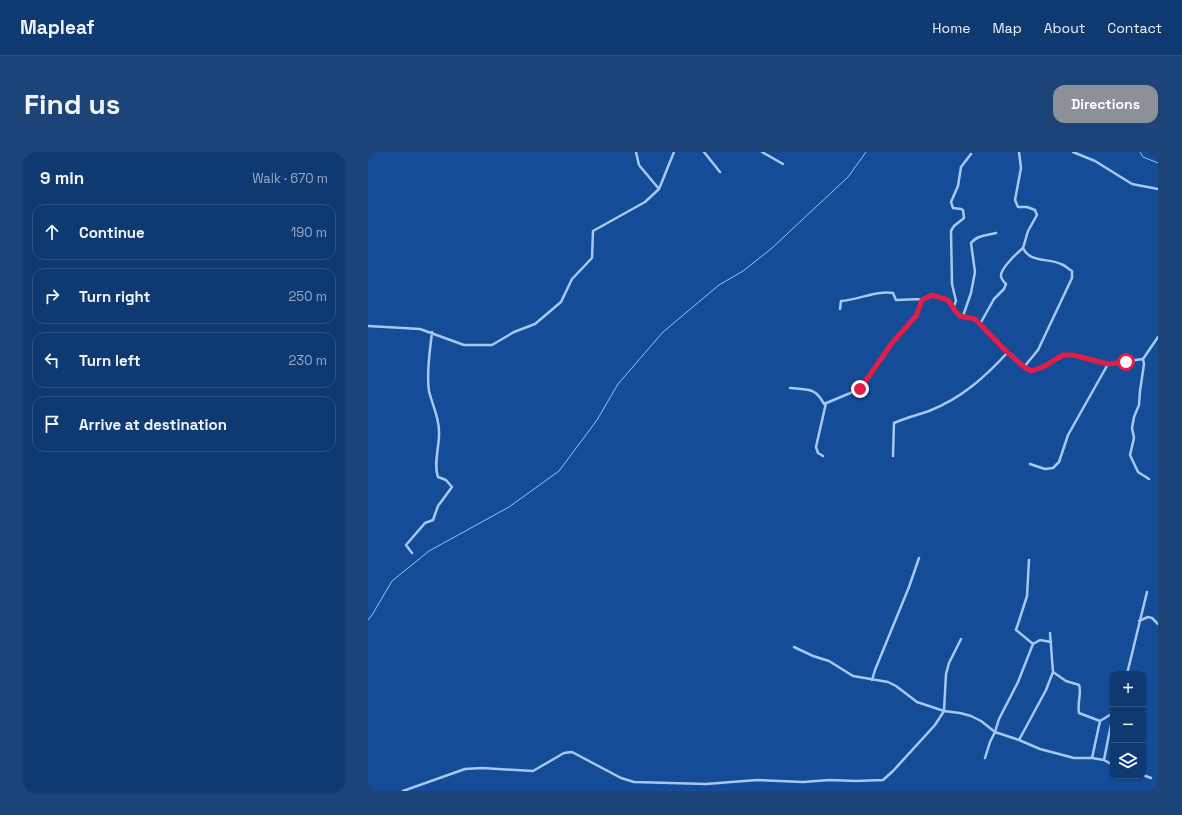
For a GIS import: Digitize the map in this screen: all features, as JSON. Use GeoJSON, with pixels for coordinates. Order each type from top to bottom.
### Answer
{"type":"FeatureCollection","features":[{"type":"Feature","properties":{"kind":"street"},"geometry":{"type":"LineString","coordinates":[[636,152],[639,165],[659,189]]}},
{"type":"Feature","properties":{"kind":"street"},"geometry":{"type":"LineString","coordinates":[[368,326],[420,329],[464,344],[492,345],[514,332],[535,324],[562,302],[572,279],[592,258],[593,231],[645,202],[659,189],[674,152]]}},
{"type":"Feature","properties":{"kind":"street"},"geometry":{"type":"LineString","coordinates":[[704,152],[720,172]]}},
{"type":"Feature","properties":{"kind":"street"},"geometry":{"type":"LineString","coordinates":[[762,152],[783,164]]}},
{"type":"Feature","properties":{"kind":"street"},"geometry":{"type":"LineString","coordinates":[[980,324],[994,299],[1004,289],[1006,284],[1001,278],[1001,274],[1016,254],[1023,248],[1028,231],[1036,215],[1035,210],[1028,207],[1018,206],[1015,200],[1021,168],[1019,152]]}},
{"type":"Feature","properties":{"kind":"street"},"geometry":{"type":"LineString","coordinates":[[1073,152],[1095,161],[1132,184],[1158,189]]}},
{"type":"Feature","properties":{"kind":"street"},"geometry":{"type":"LineString","coordinates":[[953,308],[956,301],[952,284],[951,231],[954,226],[964,218],[964,216],[961,209],[953,208],[951,202],[958,186],[961,167],[971,154]]}},
{"type":"Feature","properties":{"kind":"street"},"geometry":{"type":"LineString","coordinates":[[963,316],[968,305],[975,272],[971,243],[974,239],[982,236],[996,234]]}},
{"type":"Feature","properties":{"kind":"street"},"geometry":{"type":"LineString","coordinates":[[1023,248],[1025,252],[1040,260],[1060,263],[1072,271],[1072,278],[1038,350],[1024,367]]}},
{"type":"Feature","properties":{"kind":"street"},"geometry":{"type":"LineString","coordinates":[[840,309],[841,301],[853,300],[886,292],[893,293],[896,300],[922,300],[932,295],[940,296],[948,300],[960,316],[975,319],[1004,349],[1024,367],[1031,371],[1043,367],[1063,355],[1073,355],[1108,364],[1143,359]]}},
{"type":"Feature","properties":{"kind":"street"},"geometry":{"type":"LineString","coordinates":[[826,403],[860,389],[892,343],[916,316],[922,300]]}},
{"type":"Feature","properties":{"kind":"street"},"geometry":{"type":"LineString","coordinates":[[412,554],[406,545],[425,523],[433,520],[438,506],[452,487],[446,480],[438,477],[435,469],[438,455],[439,429],[429,391],[429,352],[432,332]]}},
{"type":"Feature","properties":{"kind":"street"},"geometry":{"type":"LineString","coordinates":[[1149,479],[1138,472],[1130,455],[1134,438],[1132,428],[1134,417],[1139,405],[1144,364],[1143,359],[1158,337]]}},
{"type":"Feature","properties":{"kind":"street"},"geometry":{"type":"LineString","coordinates":[[893,456],[894,423],[930,410],[962,393],[981,380],[1008,352]]}},
{"type":"Feature","properties":{"kind":"street"},"geometry":{"type":"LineString","coordinates":[[1030,464],[1044,469],[1053,468],[1059,462],[1068,435],[1108,364]]}},
{"type":"Feature","properties":{"kind":"street"},"geometry":{"type":"LineString","coordinates":[[790,388],[811,390],[819,395],[824,404],[826,403]]}},
{"type":"Feature","properties":{"kind":"street"},"geometry":{"type":"LineString","coordinates":[[823,456],[818,453],[816,447],[826,403]]}},
{"type":"Feature","properties":{"kind":"street"},"geometry":{"type":"LineString","coordinates":[[872,680],[919,558]]}},
{"type":"Feature","properties":{"kind":"street"},"geometry":{"type":"LineString","coordinates":[[1029,560],[1027,596],[1016,630],[1033,644]]}},
{"type":"Feature","properties":{"kind":"street"},"geometry":{"type":"LineString","coordinates":[[1128,671],[1147,592]]}},
{"type":"Feature","properties":{"kind":"street"},"geometry":{"type":"LineString","coordinates":[[1139,621],[1148,617],[1152,618],[1158,624]]}},
{"type":"Feature","properties":{"kind":"street"},"geometry":{"type":"LineString","coordinates":[[1019,740],[1046,690],[1053,672],[1050,633]]}},
{"type":"Feature","properties":{"kind":"street"},"geometry":{"type":"LineString","coordinates":[[403,791],[465,769],[533,771],[564,753],[572,752],[621,778],[634,782],[706,784],[757,780],[803,782],[829,780],[879,780],[887,777],[893,771],[935,725],[944,711],[946,674],[949,663],[961,639]]}},
{"type":"Feature","properties":{"kind":"street"},"geometry":{"type":"LineString","coordinates":[[985,758],[990,742],[996,732],[1000,719],[1018,682],[1033,644],[1040,640],[1051,642]]}},
{"type":"Feature","properties":{"kind":"street"},"geometry":{"type":"LineString","coordinates":[[794,647],[813,656],[829,660],[853,676],[888,682],[896,686],[917,702],[944,711],[960,712],[981,721],[996,732],[1040,749],[1074,758],[1104,760],[1110,763]]}},
{"type":"Feature","properties":{"kind":"street"},"geometry":{"type":"LineString","coordinates":[[1053,672],[1066,681],[1079,685],[1079,713],[1100,721]]}},
{"type":"Feature","properties":{"kind":"street"},"geometry":{"type":"LineString","coordinates":[[1092,758],[1100,721],[1110,715]]}},
{"type":"Feature","properties":{"kind":"street"},"geometry":{"type":"LineString","coordinates":[[1104,760],[1110,729]]}},
{"type":"Feature","properties":{"kind":"street"},"geometry":{"type":"LineString","coordinates":[[1146,776],[1151,778]]}},
{"type":"Feature","properties":{"kind":"waterway"},"geometry":{"type":"LineString","coordinates":[[368,620],[392,581],[429,551],[509,507],[559,471],[597,420],[618,384],[663,332],[719,285],[743,271],[772,248],[848,177],[866,152]]}},
{"type":"Feature","properties":{"kind":"waterway"},"geometry":{"type":"LineString","coordinates":[[1140,152],[1143,157],[1158,163]]}},
{"type":"Feature","properties":{"kind":"route"},"geometry":{"type":"LineString","coordinates":[[860,389],[892,343],[916,316],[922,300],[932,295],[940,296],[948,300],[960,316],[975,319],[1004,349],[1024,367],[1031,371],[1043,367],[1063,355],[1073,355],[1108,364],[1126,362]]}}]}
